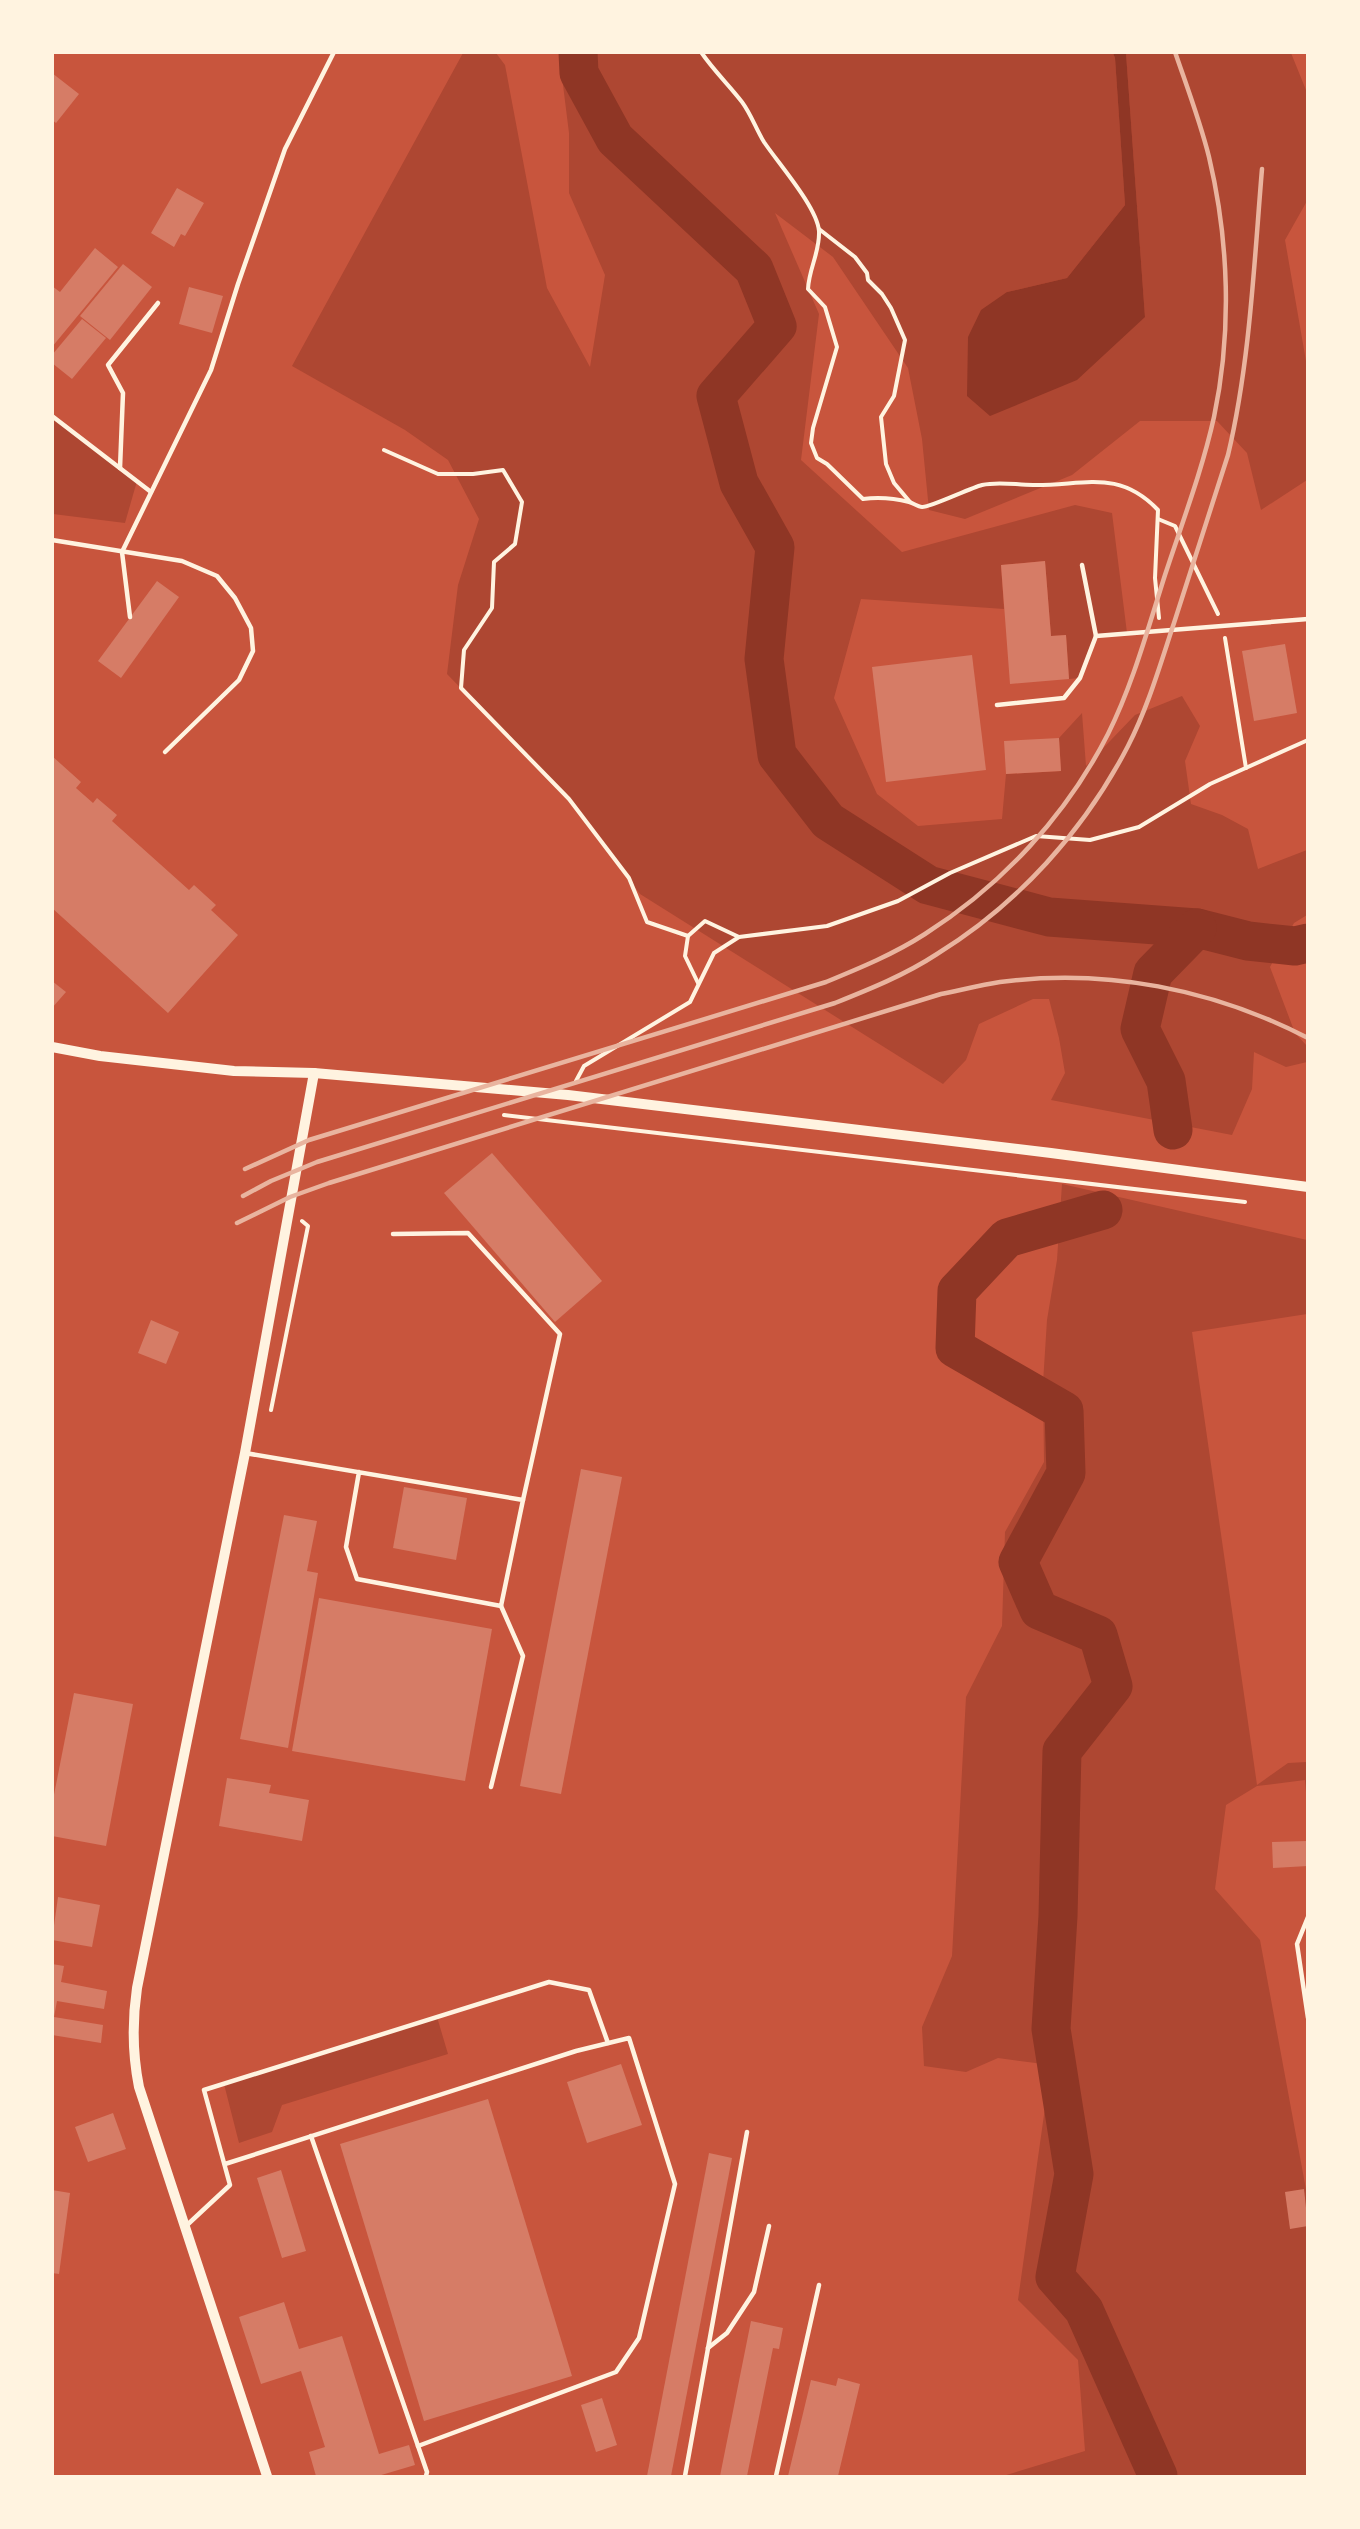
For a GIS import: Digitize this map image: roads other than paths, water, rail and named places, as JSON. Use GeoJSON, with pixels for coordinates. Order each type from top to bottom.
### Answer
{"type":"FeatureCollection","features":[{"type":"Feature","properties":{"kind":"street"},"geometry":{"type":"LineString","coordinates":[[52,1047],[100,1056],[234,1071],[314,1073],[568,1095],[1051,1152],[1308,1188]]}},
{"type":"Feature","properties":{"kind":"street"},"geometry":{"type":"LineString","coordinates":[[267,2476],[139,2087],[133,2057],[132,2024],[136,1988],[245,1453],[314,1073]]}},
{"type":"Feature","properties":{"kind":"lane"},"geometry":{"type":"LineString","coordinates":[[130,617],[122,552],[212,370],[238,284],[285,149],[334,52]]}},
{"type":"Feature","properties":{"kind":"lane"},"geometry":{"type":"LineString","coordinates":[[120,468],[123,393],[108,364],[158,303]]}},
{"type":"Feature","properties":{"kind":"lane"},"geometry":{"type":"LineString","coordinates":[[52,416],[151,492]]}},
{"type":"Feature","properties":{"kind":"lane"},"geometry":{"type":"LineString","coordinates":[[52,540],[182,561],[217,576],[234,598],[251,628],[253,651],[239,680],[165,752]]}},
{"type":"Feature","properties":{"kind":"lane"},"geometry":{"type":"LineString","coordinates":[[997,705],[1064,698],[1080,678],[1096,636],[1082,565]]}},
{"type":"Feature","properties":{"kind":"lane"},"geometry":{"type":"LineString","coordinates":[[1096,636],[1308,619]]}},
{"type":"Feature","properties":{"kind":"lane"},"geometry":{"type":"LineString","coordinates":[[393,1234],[468,1233],[560,1334],[501,1606],[523,1656],[491,1787]]}},
{"type":"Feature","properties":{"kind":"lane"},"geometry":{"type":"LineString","coordinates":[[245,1453],[523,1500]]}},
{"type":"Feature","properties":{"kind":"lane"},"geometry":{"type":"LineString","coordinates":[[359,1472],[346,1547],[357,1579],[501,1606]]}},
{"type":"Feature","properties":{"kind":"lane"},"geometry":{"type":"LineString","coordinates":[[1308,1917],[1297,1944],[1308,2018]]}},
{"type":"Feature","properties":{"kind":"lane"},"geometry":{"type":"LineString","coordinates":[[186,2226],[230,2185],[204,2090],[549,1982],[588,1990],[608,2043]]}},
{"type":"Feature","properties":{"kind":"lane"},"geometry":{"type":"LineString","coordinates":[[225,2164],[629,2038],[675,2184],[639,2338],[616,2372],[418,2446]]}},
{"type":"Feature","properties":{"kind":"lane"},"geometry":{"type":"LineString","coordinates":[[685,2476],[747,2132]]}},
{"type":"Feature","properties":{"kind":"lane"},"geometry":{"type":"LineString","coordinates":[[311,2136],[427,2472],[426,2476]]}},
{"type":"Feature","properties":{"kind":"lane"},"geometry":{"type":"LineString","coordinates":[[708,2348],[727,2333],[754,2292],[769,2226]]}},
{"type":"Feature","properties":{"kind":"lane"},"geometry":{"type":"LineString","coordinates":[[776,2476],[819,2284]]}},
{"type":"Feature","properties":{"kind":"waterway"},"geometry":{"type":"LineString","coordinates":[[578,52],[579,73],[615,139],[754,269],[777,326],[716,396],[739,483],[775,547],[764,659],[777,755],[828,821],[928,885],[1049,917],[1197,928],[1248,941],[1295,946],[1308,943]]}},
{"type":"Feature","properties":{"kind":"waterway"},"geometry":{"type":"LineString","coordinates":[[1173,1130],[1166,1081],[1140,1029],[1153,973],[1197,928]]}},
{"type":"Feature","properties":{"kind":"waterway"},"geometry":{"type":"LineString","coordinates":[[1103,1210],[1007,1238],[957,1291],[955,1348],[1064,1411],[1066,1473],[1018,1562],[1039,1610],[1098,1635],[1113,1686],[1062,1751],[1058,1916],[1051,2029],[1074,2174],[1055,2277],[1084,2310],[1158,2476]]}},
{"type":"Feature","properties":{"kind":"railway"},"geometry":{"type":"LineString","coordinates":[[245,1169],[309,1140],[826,982],[877,960],[925,934],[980,894],[1006,871],[1052,820],[1073,793],[1091,764],[1125,696],[1198,477],[1220,385],[1226,320],[1221,221],[1209,157],[1175,52]]}},
{"type":"Feature","properties":{"kind":"railway"},"geometry":{"type":"LineString","coordinates":[[243,1196],[271,1181],[317,1162],[835,1003],[925,962],[967,934],[1021,889],[1070,836],[1110,777],[1135,731],[1159,670],[1228,455],[1246,349],[1262,169]]}},
{"type":"Feature","properties":{"kind":"railway"},"geometry":{"type":"LineString","coordinates":[[237,1223],[290,1197],[329,1183],[941,994],[993,983],[1040,978],[1079,978],[1158,986],[1235,1007],[1308,1038]]}}]}
